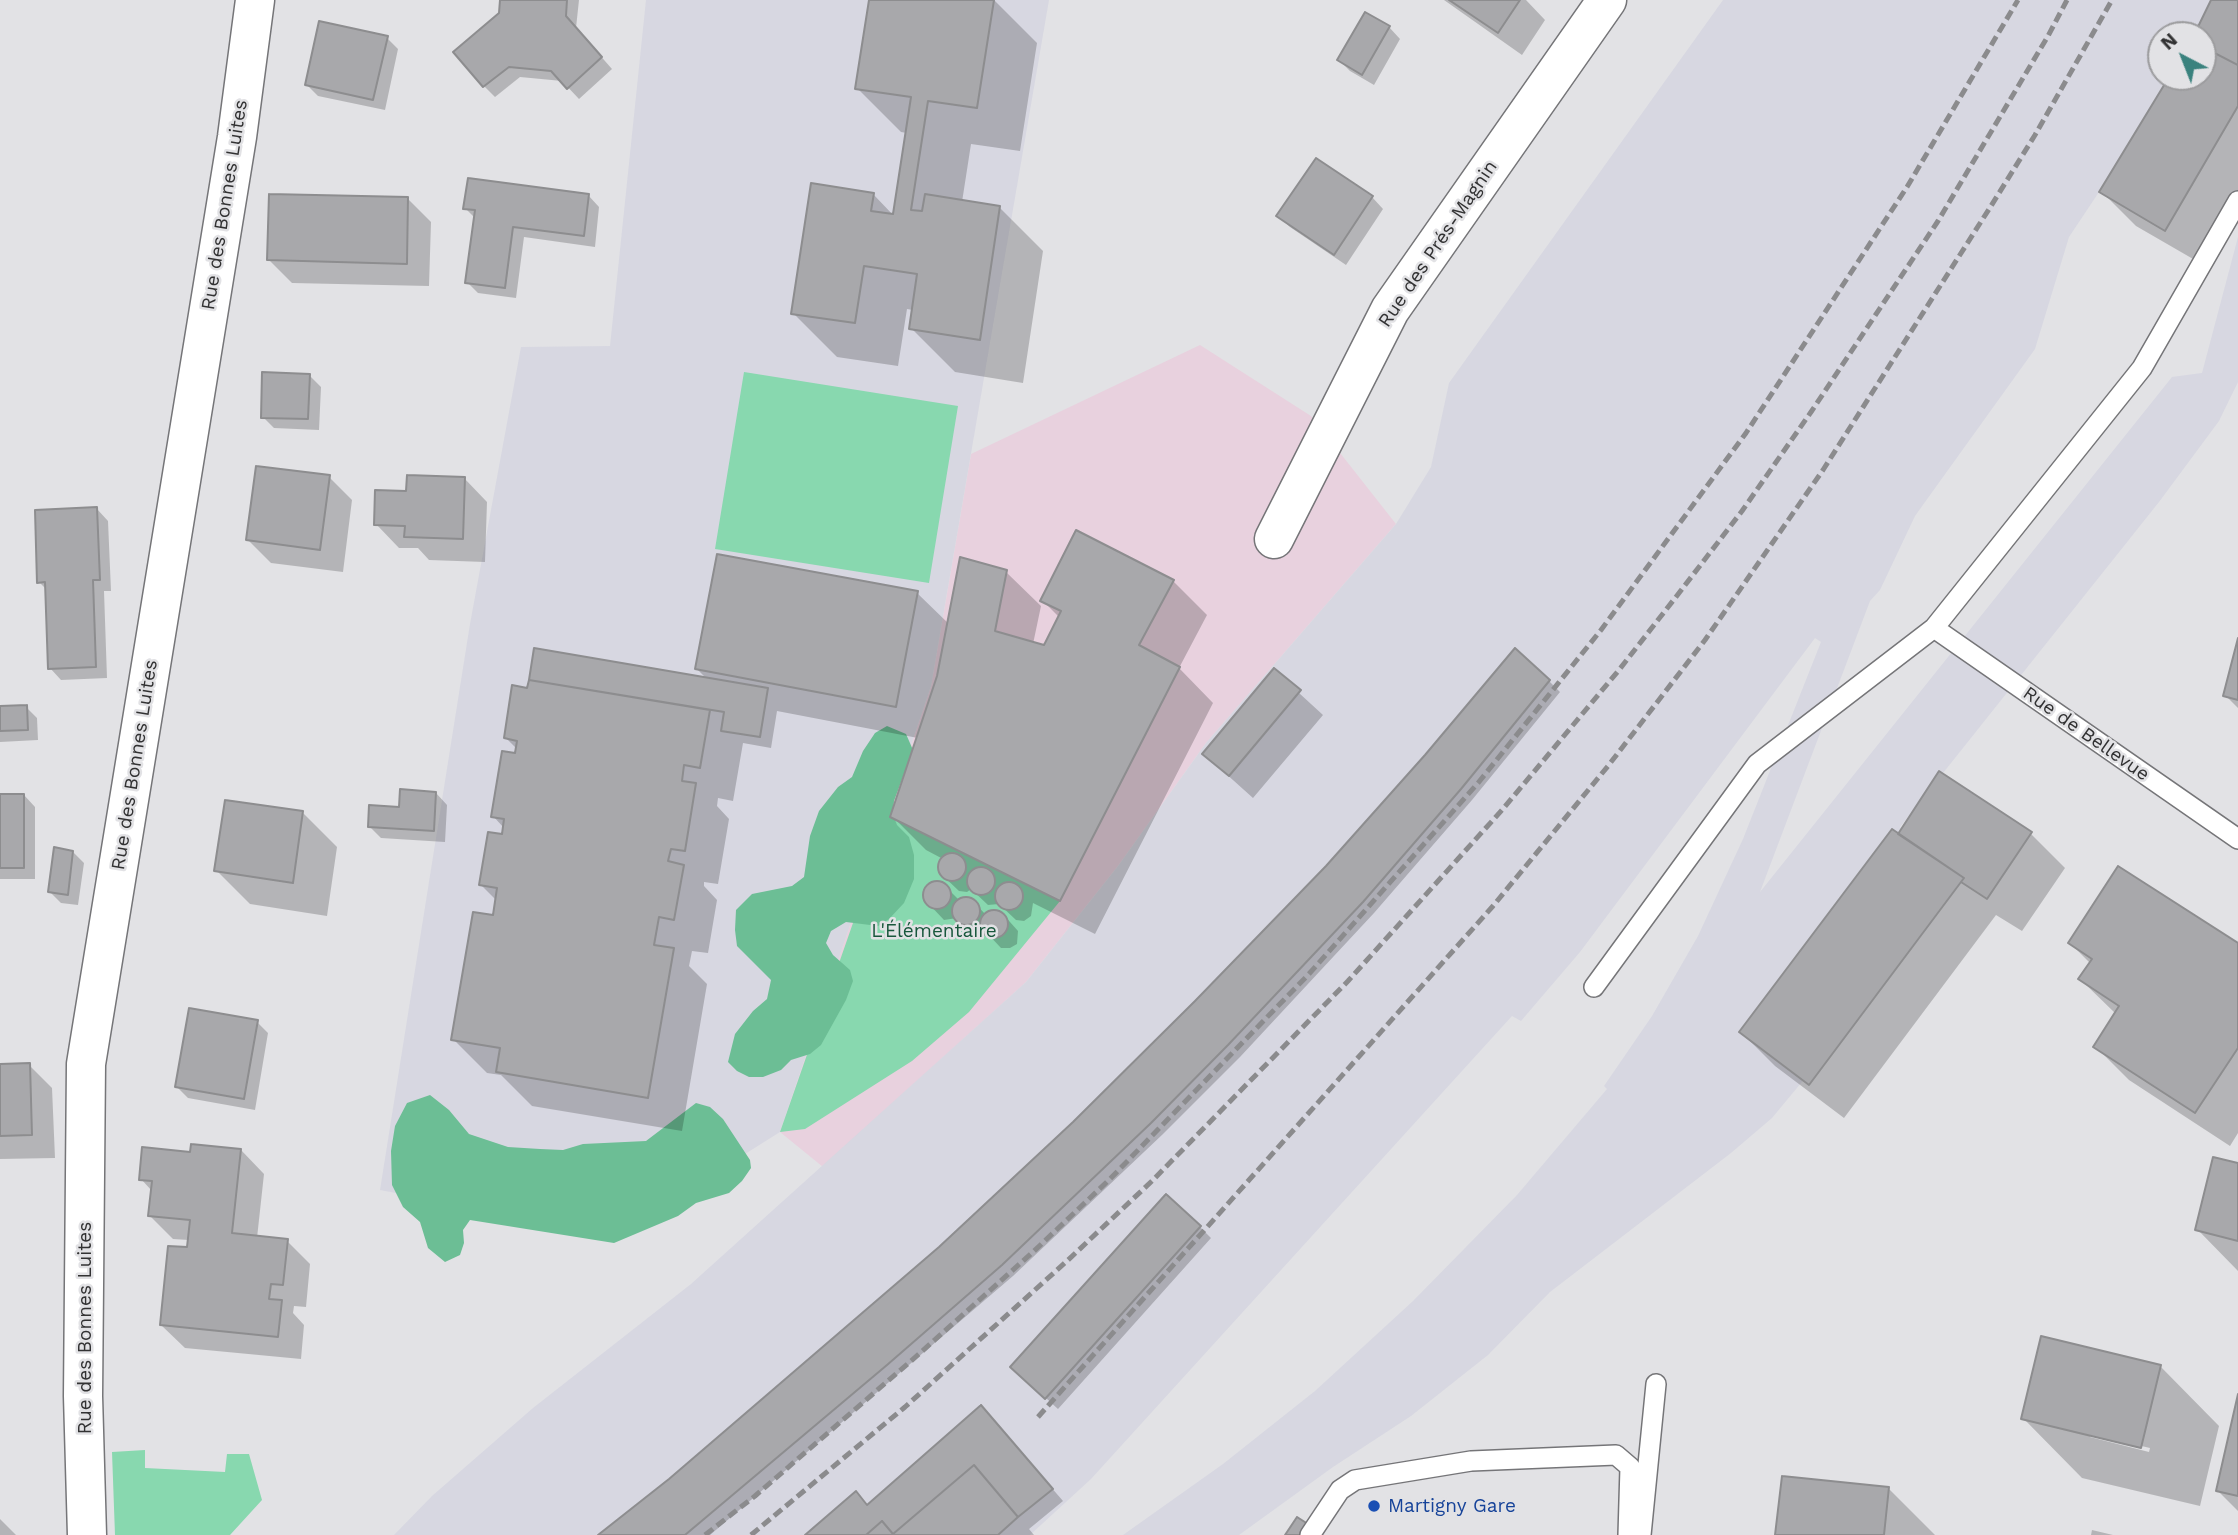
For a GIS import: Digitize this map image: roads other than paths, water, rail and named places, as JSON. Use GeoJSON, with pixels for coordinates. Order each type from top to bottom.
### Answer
{"type":"FeatureCollection","features":[{"type":"Feature","properties":{"kind":"street","name":"Rue des Bonnes Luites"},"geometry":{"type":"LineString","coordinates":[[87,1535],[83,1396],[86,1064],[237,137],[255,0]]}},
{"type":"Feature","properties":{"kind":"street","name":"Rue des Prés-Magnin"},"geometry":{"type":"LineString","coordinates":[[1275,539],[1390,310],[1607,0]]}},
{"type":"Feature","properties":{"kind":"lane"},"geometry":{"type":"LineString","coordinates":[[1594,987],[1757,764],[1934,628],[2142,368],[2238,201]]}},
{"type":"Feature","properties":{"kind":"lane","name":"Rue de Bellevue"},"geometry":{"type":"LineString","coordinates":[[1934,628],[2238,839]]}},
{"type":"Feature","properties":{"kind":"lane"},"geometry":{"type":"LineString","coordinates":[[1641,1535],[1656,1384]]}},
{"type":"Feature","properties":{"kind":"lane"},"geometry":{"type":"LineString","coordinates":[[1310,1535],[1340,1490],[1355,1480],[1471,1461],[1616,1455],[1630,1468],[1628,1535]]}},
{"type":"Feature","properties":{"kind":"railway"},"geometry":{"type":"LineString","coordinates":[[705,1535],[755,1496],[919,1354],[1110,1179],[1308,975],[1478,783],[1601,630],[1746,433],[1907,187],[2018,0]]}},
{"type":"Feature","properties":{"kind":"railway"},"geometry":{"type":"LineString","coordinates":[[751,1535],[905,1407],[1152,1181],[1348,981],[1502,810],[1619,670],[1742,511],[1938,221],[2067,0]]}},
{"type":"Feature","properties":{"kind":"railway"},"geometry":{"type":"LineString","coordinates":[[1038,1417],[1493,906],[1608,766],[1705,640],[1823,470],[1991,206],[2112,0]]}},
{"type":"Feature","properties":{"kind":"place","name":"Martigny Gare"},"geometry":{"type":"Point","coordinates":[1374,1506]}},
{"type":"Feature","properties":{"kind":"park label","name":"L'Élémentaire"},"geometry":{"type":"Point","coordinates":[934,931]}}]}
